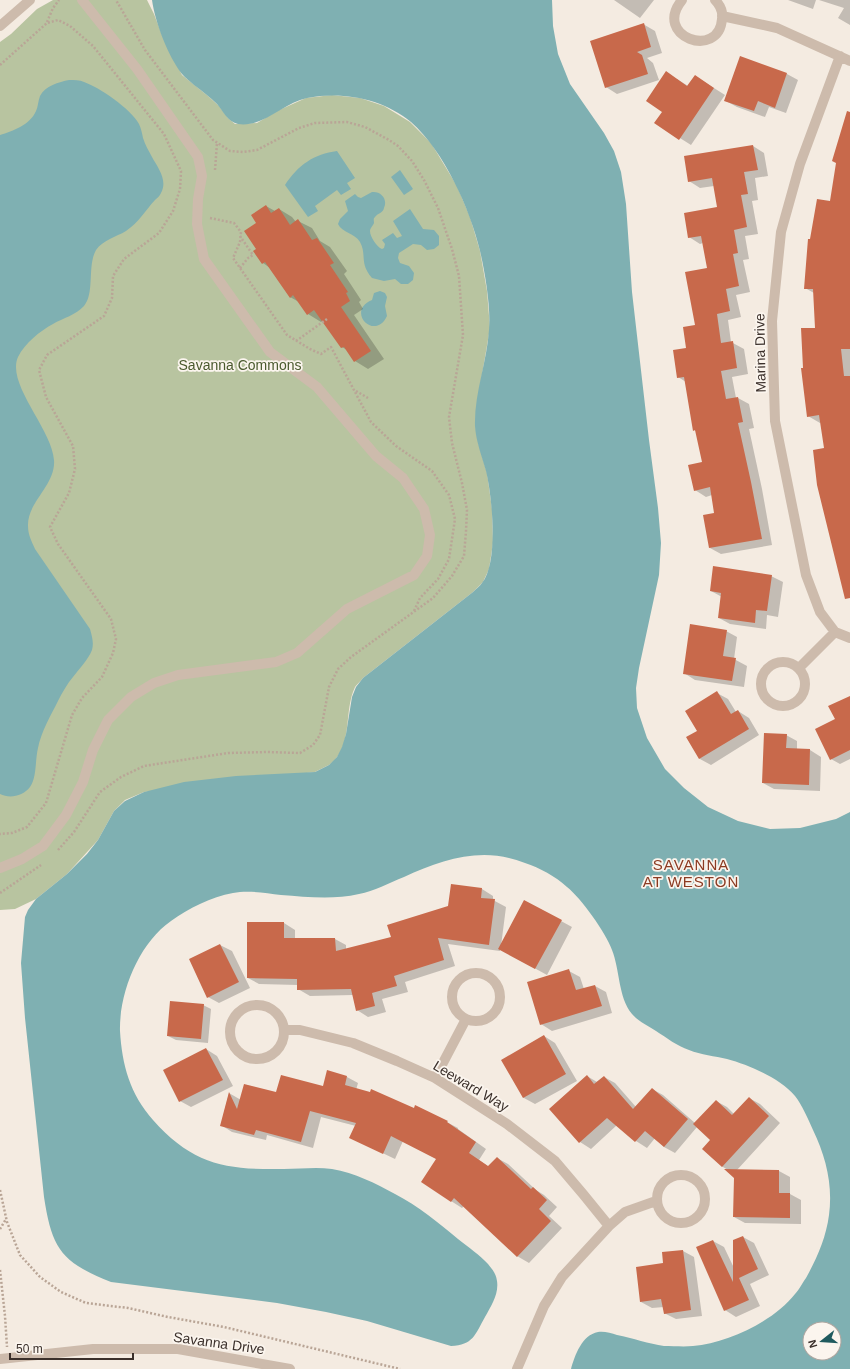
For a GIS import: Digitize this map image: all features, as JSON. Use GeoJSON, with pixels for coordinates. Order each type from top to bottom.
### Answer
{"type":"FeatureCollection","features":[{"type":"Feature","properties":{"kind":"street"},"geometry":{"type":"LineString","coordinates":[[0,26],[30,0]]}},
{"type":"Feature","properties":{"kind":"street"},"geometry":{"type":"LineString","coordinates":[[0,868],[22,859],[43,846],[66,815],[83,782],[93,750],[108,720],[131,697],[154,683],[178,676],[276,662],[297,653],[347,609],[414,574],[427,556],[430,535],[424,509],[403,478],[376,456],[317,387],[270,352],[204,259],[197,224],[198,199],[202,176],[198,157],[137,69],[82,0]]}},
{"type":"Feature","properties":{"kind":"street"},"geometry":{"type":"LineString","coordinates":[[682,0],[675,12],[676,26],[680,33],[693,41],[707,40],[714,36],[719,30],[722,23],[721,8],[714,0]]}},
{"type":"Feature","properties":{"kind":"street"},"geometry":{"type":"LineString","coordinates":[[722,16],[777,28],[850,61]]}},
{"type":"Feature","properties":{"kind":"street","name":"Marina Drive"},"geometry":{"type":"LineString","coordinates":[[835,632],[820,612],[806,575],[775,421],[772,321],[781,232],[800,164],[840,56]]}},
{"type":"Feature","properties":{"kind":"street"},"geometry":{"type":"LineString","coordinates":[[799,668],[835,632],[850,638]]}},
{"type":"Feature","properties":{"kind":"street"},"geometry":{"type":"LineString","coordinates":[[779,662],[793,664],[799,668],[803,673],[805,687],[799,700],[787,706],[780,706],[767,700],[763,694],[760,680],[767,668],[772,664],[779,662]]}},
{"type":"Feature","properties":{"kind":"street"},"geometry":{"type":"LineString","coordinates":[[472,973],[480,973],[493,980],[498,986],[500,1001],[498,1008],[494,1014],[487,1019],[473,1021],[466,1019],[459,1015],[452,1001],[454,986],[465,976],[472,973]]}},
{"type":"Feature","properties":{"kind":"street"},"geometry":{"type":"LineString","coordinates":[[254,1005],[270,1009],[277,1014],[282,1021],[284,1030],[284,1038],[281,1046],[275,1053],[260,1060],[244,1056],[237,1051],[232,1044],[230,1036],[230,1027],[233,1019],[239,1012],[254,1005]]}},
{"type":"Feature","properties":{"kind":"street"},"geometry":{"type":"LineString","coordinates":[[435,1078],[466,1019]]}},
{"type":"Feature","properties":{"kind":"street","name":"Leeward Way"},"geometry":{"type":"LineString","coordinates":[[284,1030],[300,1030],[354,1043],[435,1078],[507,1124],[555,1161],[608,1226]]}},
{"type":"Feature","properties":{"kind":"street"},"geometry":{"type":"LineString","coordinates":[[679,1175],[693,1179],[699,1184],[705,1197],[705,1205],[702,1212],[697,1218],[683,1224],[668,1221],[662,1216],[656,1202],[660,1187],[665,1181],[671,1177],[679,1175]]}},
{"type":"Feature","properties":{"kind":"street"},"geometry":{"type":"LineString","coordinates":[[517,1369],[544,1306],[562,1277],[608,1226],[625,1212],[656,1202]]}},
{"type":"Feature","properties":{"kind":"street","name":"Savanna Drive"},"geometry":{"type":"LineString","coordinates":[[4,1358],[93,1350],[178,1349],[290,1369]]}},
{"type":"Feature","properties":{"kind":"path"},"geometry":{"type":"LineString","coordinates":[[0,65],[47,23],[53,8],[59,0]]}},
{"type":"Feature","properties":{"kind":"path"},"geometry":{"type":"LineString","coordinates":[[57,851],[74,832],[100,792],[121,777],[144,766],[228,753],[300,753],[313,745],[320,735],[329,687],[338,669],[350,657],[433,598],[452,576],[464,556],[466,531],[467,510],[452,443],[449,417],[463,335],[459,276],[452,249],[438,208],[424,180],[412,161],[398,146],[384,137],[364,127],[347,122],[315,123],[299,128],[256,150],[243,152],[230,151],[213,140],[145,50],[116,0]]}},
{"type":"Feature","properties":{"kind":"path"},"geometry":{"type":"LineString","coordinates":[[0,834],[12,833],[26,827],[46,803],[72,715],[82,698],[102,677],[113,653],[116,639],[111,619],[58,544],[50,527],[69,493],[76,469],[73,446],[46,397],[39,370],[47,354],[104,316],[112,298],[113,276],[124,260],[159,233],[173,211],[180,189],[181,171],[164,134],[92,46],[70,26],[58,20],[47,23]]}},
{"type":"Feature","properties":{"kind":"path"},"geometry":{"type":"LineString","coordinates":[[215,174],[218,143]]}},
{"type":"Feature","properties":{"kind":"path"},"geometry":{"type":"LineString","coordinates":[[210,212],[208,217],[234,223],[241,232],[240,242],[233,258],[287,336],[321,354],[331,347],[371,422],[396,446],[432,471],[449,495],[455,519],[449,559],[438,578],[420,598],[414,611]]}},
{"type":"Feature","properties":{"kind":"path"},"geometry":{"type":"LineString","coordinates":[[240,236],[253,255],[248,258],[240,268]]}},
{"type":"Feature","properties":{"kind":"path"},"geometry":{"type":"LineString","coordinates":[[296,341],[328,319]]}},
{"type":"Feature","properties":{"kind":"path"},"geometry":{"type":"LineString","coordinates":[[354,391],[368,398]]}},
{"type":"Feature","properties":{"kind":"path"},"geometry":{"type":"LineString","coordinates":[[0,893],[46,861]]}},
{"type":"Feature","properties":{"kind":"path"},"geometry":{"type":"LineString","coordinates":[[0,1190],[6,1218],[20,1255],[40,1277],[61,1292],[86,1303],[128,1308],[224,1327],[400,1369]]}},
{"type":"Feature","properties":{"kind":"path"},"geometry":{"type":"LineString","coordinates":[[0,1229],[6,1218]]}},
{"type":"Feature","properties":{"kind":"path"},"geometry":{"type":"LineString","coordinates":[[0,1270],[4,1358]]}},
{"type":"Feature","properties":{"kind":"green space","name":"Savanna Commons"},"geometry":{"type":"Polygon","coordinates":[[[53,0],[147,0],[162,35],[182,75],[219,106],[228,118],[235,124],[257,123],[277,111],[306,98],[332,95],[360,98],[384,106],[410,122],[431,143],[457,186],[470,217],[480,251],[487,291],[490,328],[477,404],[478,442],[487,473],[492,509],[493,543],[489,569],[483,582],[473,592],[363,678],[355,687],[351,697],[347,729],[342,749],[337,758],[329,765],[315,772],[144,792],[125,800],[114,811],[98,840],[67,874],[36,899],[15,909],[0,910],[0,42],[11,34],[37,9],[53,0]]]}},
{"type":"Feature","properties":{"kind":"water"},"geometry":{"type":"Polygon","coordinates":[[[152,0],[552,0],[553,26],[558,54],[570,84],[604,133],[614,151],[621,172],[626,204],[632,292],[661,543],[659,575],[636,688],[637,708],[647,738],[665,769],[684,788],[708,807],[738,821],[770,829],[800,828],[836,819],[850,812],[850,1369],[571,1369],[583,1341],[592,1334],[598,1332],[608,1332],[664,1346],[693,1346],[721,1340],[763,1322],[786,1304],[798,1290],[810,1270],[826,1232],[830,1204],[829,1182],[825,1161],[818,1140],[800,1104],[789,1089],[764,1073],[745,1065],[727,1059],[698,1053],[685,1048],[672,1042],[637,1019],[627,1007],[624,1000],[615,958],[609,943],[599,925],[573,892],[542,870],[509,858],[494,855],[479,855],[448,860],[382,887],[349,896],[310,897],[245,892],[225,895],[208,900],[193,907],[160,930],[149,942],[141,955],[127,985],[123,1001],[120,1031],[125,1067],[138,1100],[153,1120],[182,1147],[197,1156],[228,1166],[263,1169],[326,1168],[357,1176],[380,1186],[412,1204],[481,1257],[490,1266],[495,1274],[497,1291],[479,1329],[469,1341],[464,1344],[451,1346],[367,1321],[326,1312],[277,1303],[111,1282],[94,1275],[70,1260],[62,1252],[56,1241],[47,1215],[44,1197],[25,1018],[21,963],[25,917],[28,910],[36,899],[67,874],[87,854],[98,840],[114,811],[125,801],[144,792],[184,782],[236,776],[315,772],[329,765],[337,757],[342,747],[346,734],[352,697],[356,687],[363,678],[473,592],[482,583],[491,560],[493,528],[492,512],[486,471],[475,426],[476,402],[488,342],[489,311],[487,290],[482,260],[470,217],[445,164],[423,134],[400,114],[375,102],[348,96],[321,96],[307,98],[256,122],[247,124],[234,123],[214,101],[182,74],[167,48],[159,28],[152,0]]]}},
{"type":"Feature","properties":{"kind":"water"},"geometry":{"type":"Polygon","coordinates":[[[69,80],[82,81],[98,89],[122,105],[135,118],[140,126],[146,146],[163,179],[163,188],[160,195],[135,224],[126,231],[102,244],[96,250],[93,256],[89,294],[84,306],[77,312],[43,330],[29,342],[18,357],[16,368],[18,380],[46,435],[54,460],[51,477],[36,501],[29,517],[29,535],[35,549],[90,629],[93,645],[88,657],[63,692],[49,718],[39,742],[34,778],[30,787],[24,793],[16,796],[4,796],[0,794],[0,135],[16,129],[30,120],[36,111],[40,96],[45,90],[57,83],[69,80]]]}},
{"type":"Feature","properties":{"kind":"water"},"geometry":{"type":"Polygon","coordinates":[[[337,151],[355,178],[347,183],[351,189],[341,195],[337,190],[315,206],[318,211],[308,217],[285,185],[295,172],[307,162],[321,155],[337,151]]]}},
{"type":"Feature","properties":{"kind":"water"},"geometry":{"type":"Polygon","coordinates":[[[400,170],[413,189],[404,195],[391,177],[400,170]]]}},
{"type":"Feature","properties":{"kind":"water"},"geometry":{"type":"Polygon","coordinates":[[[372,192],[381,194],[385,202],[382,212],[374,218],[374,223],[370,229],[372,239],[380,248],[384,248],[385,244],[382,240],[393,233],[397,238],[402,236],[393,221],[410,209],[423,229],[434,230],[439,236],[439,245],[434,249],[427,250],[421,245],[413,244],[399,253],[398,258],[400,263],[409,266],[414,273],[413,280],[408,284],[401,284],[395,279],[384,281],[372,278],[364,263],[363,251],[360,242],[358,239],[342,229],[338,224],[340,219],[348,211],[345,201],[355,194],[361,198],[372,192]]]}},
{"type":"Feature","properties":{"kind":"water"},"geometry":{"type":"Polygon","coordinates":[[[380,291],[385,293],[387,297],[385,306],[387,316],[382,323],[376,326],[370,325],[365,322],[361,311],[364,305],[372,300],[374,293],[380,291]]]}},
{"type":"Feature","properties":{"kind":"building"},"geometry":{"type":"Polygon","coordinates":[[[644,23],[651,47],[637,52],[642,55],[648,74],[605,88],[590,41],[644,23]]]}},
{"type":"Feature","properties":{"kind":"building"},"geometry":{"type":"Polygon","coordinates":[[[740,56],[787,73],[775,108],[758,101],[754,111],[724,101],[740,56]]]}},
{"type":"Feature","properties":{"kind":"building"},"geometry":{"type":"Polygon","coordinates":[[[666,71],[687,86],[695,75],[714,88],[679,140],[654,123],[662,112],[646,101],[666,71]]]}},
{"type":"Feature","properties":{"kind":"building"},"geometry":{"type":"Polygon","coordinates":[[[847,111],[850,112],[850,349],[841,349],[844,376],[850,376],[850,598],[845,599],[817,485],[813,450],[824,448],[819,415],[807,417],[801,368],[803,368],[801,328],[815,328],[813,289],[804,289],[808,239],[810,239],[817,199],[830,201],[836,163],[832,161],[847,111]]]}},
{"type":"Feature","properties":{"kind":"building"},"geometry":{"type":"Polygon","coordinates":[[[753,145],[758,170],[744,172],[748,194],[741,195],[747,227],[734,230],[738,253],[733,254],[739,286],[726,289],[730,311],[717,314],[721,343],[733,341],[737,368],[721,371],[726,399],[738,397],[743,422],[738,423],[762,539],[709,548],[703,515],[714,513],[710,487],[694,491],[688,465],[702,462],[695,430],[693,431],[684,377],[677,378],[673,350],[686,348],[683,327],[695,325],[685,272],[707,268],[701,236],[688,238],[684,213],[717,207],[712,178],[688,182],[684,156],[753,145]]]}},
{"type":"Feature","properties":{"kind":"building"},"geometry":{"type":"Polygon","coordinates":[[[266,205],[271,213],[279,208],[290,225],[298,219],[312,240],[317,238],[334,263],[330,265],[348,292],[346,293],[350,301],[341,307],[371,351],[354,362],[344,347],[341,348],[314,310],[307,315],[293,295],[290,298],[265,262],[262,264],[253,251],[256,249],[244,231],[256,223],[251,215],[266,205]]]}},
{"type":"Feature","properties":{"kind":"building"},"geometry":{"type":"Polygon","coordinates":[[[713,566],[772,575],[767,611],[756,610],[755,623],[718,618],[721,593],[710,591],[713,566]]]}},
{"type":"Feature","properties":{"kind":"building"},"geometry":{"type":"Polygon","coordinates":[[[690,624],[727,630],[723,656],[736,658],[732,681],[683,674],[690,624]]]}},
{"type":"Feature","properties":{"kind":"building"},"geometry":{"type":"Polygon","coordinates":[[[717,691],[731,714],[738,710],[749,729],[699,759],[686,737],[697,731],[685,711],[717,691]]]}},
{"type":"Feature","properties":{"kind":"building"},"geometry":{"type":"Polygon","coordinates":[[[850,696],[850,750],[830,760],[815,729],[835,719],[828,706],[850,696]]]}},
{"type":"Feature","properties":{"kind":"building"},"geometry":{"type":"Polygon","coordinates":[[[764,733],[787,734],[786,748],[810,749],[809,785],[762,783],[764,733]]]}},
{"type":"Feature","properties":{"kind":"building"},"geometry":{"type":"Polygon","coordinates":[[[451,884],[482,888],[481,898],[495,899],[489,945],[438,938],[444,960],[394,976],[397,986],[372,993],[375,1006],[356,1011],[351,989],[297,990],[297,979],[247,978],[247,922],[284,922],[284,938],[335,938],[336,951],[391,937],[387,925],[448,906],[451,884]]]}},
{"type":"Feature","properties":{"kind":"building"},"geometry":{"type":"Polygon","coordinates":[[[524,900],[562,920],[535,969],[498,949],[524,900]]]}},
{"type":"Feature","properties":{"kind":"building"},"geometry":{"type":"Polygon","coordinates":[[[220,944],[239,982],[207,998],[189,959],[220,944]]]}},
{"type":"Feature","properties":{"kind":"building"},"geometry":{"type":"Polygon","coordinates":[[[569,969],[576,990],[595,985],[602,1006],[540,1025],[527,982],[569,969]]]}},
{"type":"Feature","properties":{"kind":"building"},"geometry":{"type":"Polygon","coordinates":[[[170,1001],[204,1004],[201,1039],[167,1036],[170,1001]]]}},
{"type":"Feature","properties":{"kind":"building"},"geometry":{"type":"Polygon","coordinates":[[[544,1035],[566,1074],[523,1098],[501,1060],[544,1035]]]}},
{"type":"Feature","properties":{"kind":"building"},"geometry":{"type":"Polygon","coordinates":[[[206,1048],[223,1080],[179,1102],[163,1070],[206,1048]]]}},
{"type":"Feature","properties":{"kind":"building"},"geometry":{"type":"Polygon","coordinates":[[[327,1070],[347,1076],[345,1085],[370,1092],[371,1089],[414,1108],[415,1105],[448,1121],[447,1122],[476,1142],[469,1153],[488,1166],[497,1157],[531,1189],[533,1187],[547,1200],[539,1209],[551,1221],[517,1257],[454,1198],[451,1202],[421,1182],[436,1159],[391,1136],[383,1154],[349,1138],[356,1123],[310,1111],[301,1142],[256,1130],[254,1135],[220,1126],[229,1092],[237,1109],[244,1084],[276,1092],[281,1075],[323,1086],[327,1070]]]}},
{"type":"Feature","properties":{"kind":"building"},"geometry":{"type":"Polygon","coordinates":[[[587,1075],[594,1084],[604,1076],[633,1109],[652,1088],[688,1119],[664,1147],[645,1131],[635,1142],[607,1118],[579,1143],[549,1109],[587,1075]]]}},
{"type":"Feature","properties":{"kind":"building"},"geometry":{"type":"Polygon","coordinates":[[[749,1097],[769,1116],[722,1167],[702,1149],[710,1140],[693,1124],[716,1100],[732,1115],[749,1097]]]}},
{"type":"Feature","properties":{"kind":"building"},"geometry":{"type":"Polygon","coordinates":[[[724,1169],[779,1170],[779,1193],[790,1193],[790,1218],[733,1217],[734,1178],[724,1169]]]}},
{"type":"Feature","properties":{"kind":"building"},"geometry":{"type":"Polygon","coordinates":[[[743,1236],[758,1269],[739,1278],[749,1300],[724,1311],[696,1247],[713,1240],[733,1282],[733,1240],[743,1236]]]}},
{"type":"Feature","properties":{"kind":"building"},"geometry":{"type":"Polygon","coordinates":[[[683,1250],[691,1310],[664,1314],[661,1299],[640,1302],[636,1267],[663,1263],[662,1252],[683,1250]]]}},
{"type":"Feature","properties":{"kind":"district","name":"SAVANNA AT WESTON"},"geometry":{"type":"Point","coordinates":[691,874]}}]}
